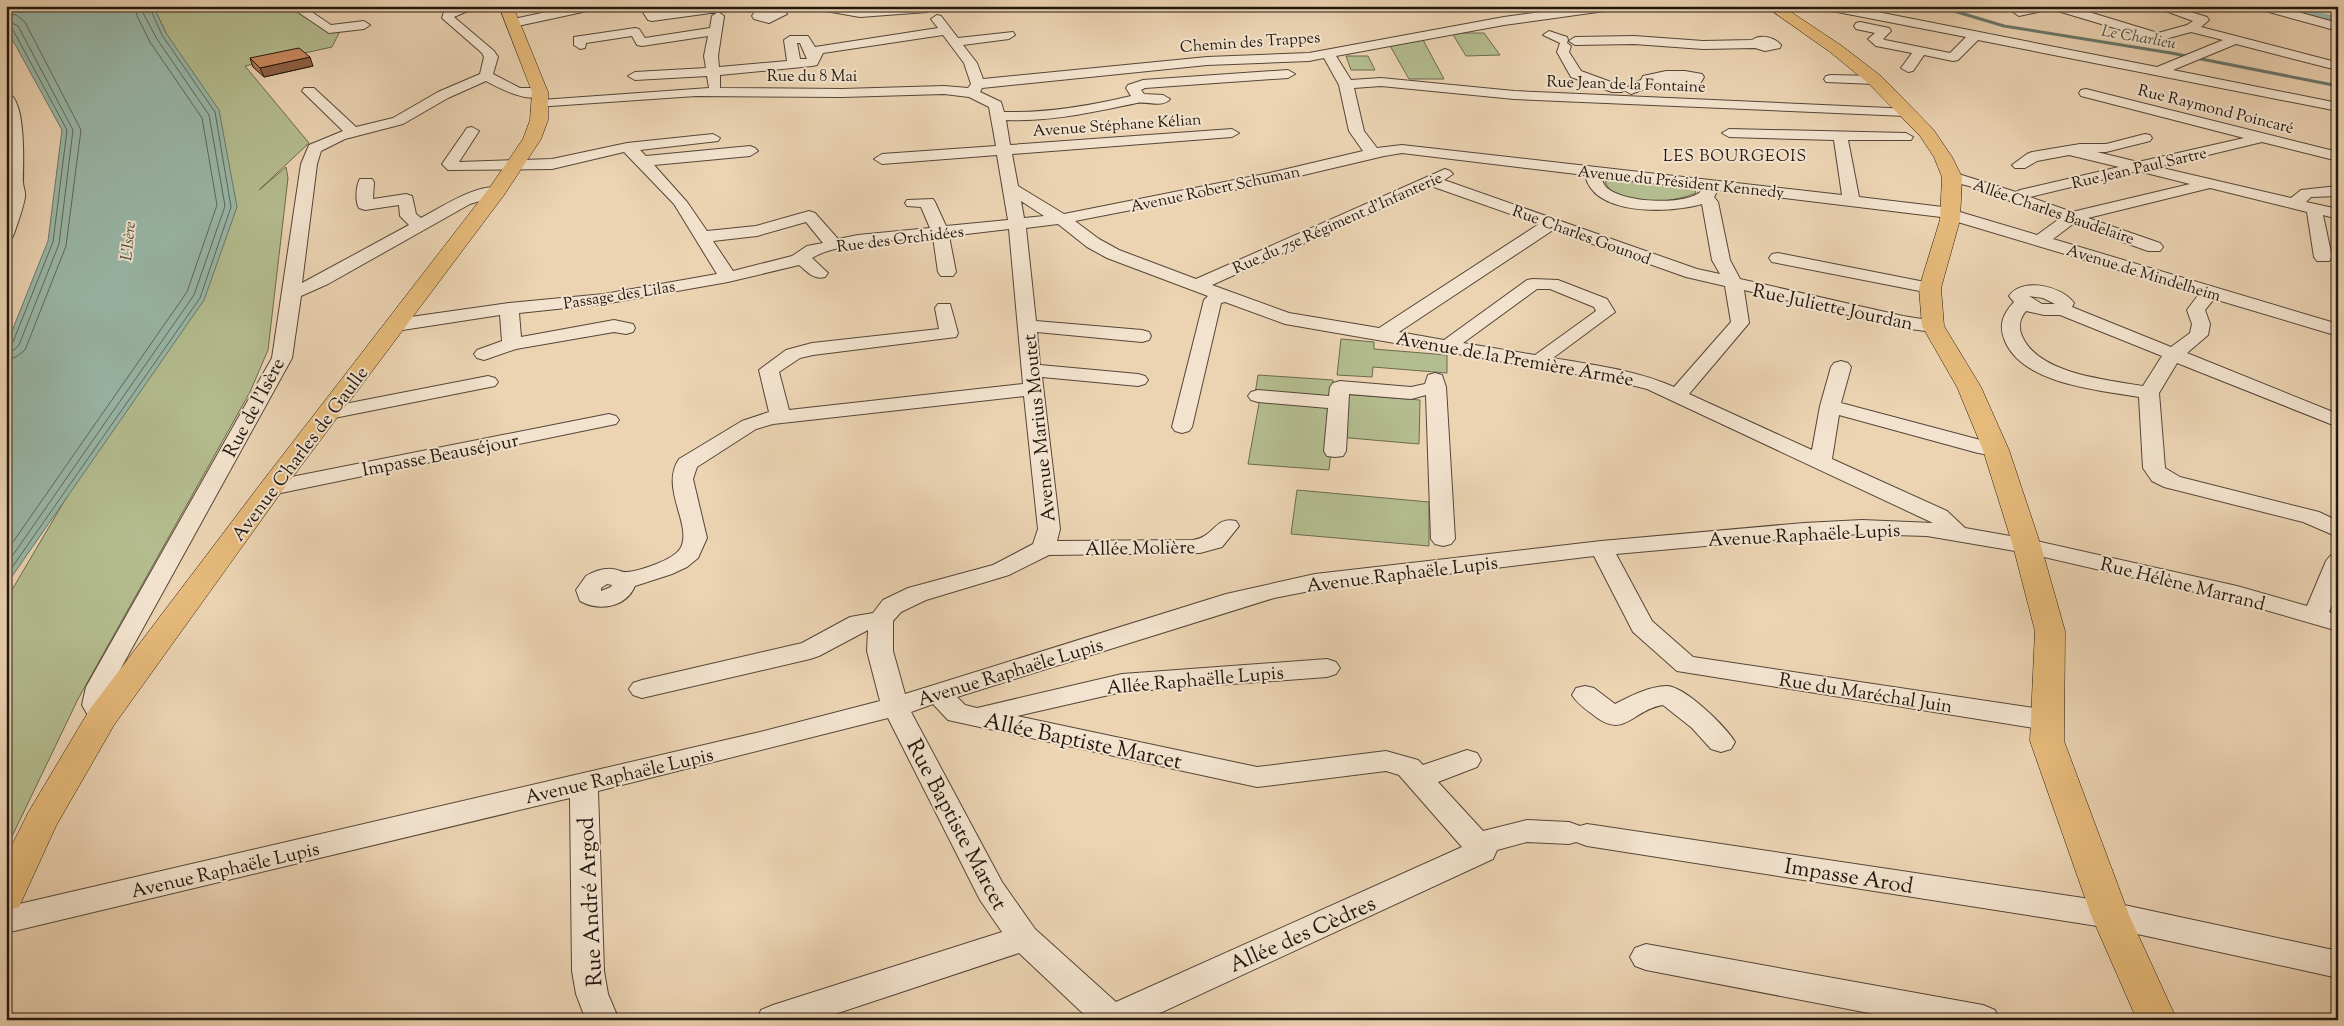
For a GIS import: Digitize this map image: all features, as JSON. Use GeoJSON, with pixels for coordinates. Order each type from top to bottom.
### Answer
{"type":"FeatureCollection","features":[{"type":"Feature","properties":{"kind":"main road"},"geometry":{"type":"LineString","coordinates":[[1778,7],[1836,49],[1874,80],[1927,133],[1943,157],[1952,177],[1951,214],[1930,288],[1933,326],[1969,388],[1996,450],[2027,546],[2050,631],[2047,741],[2110,915],[2157,1020]]}},
{"type":"Feature","properties":{"kind":"main road"},"geometry":{"type":"LineString","coordinates":[[509,15],[541,98]]}},
{"type":"Feature","properties":{"kind":"main road","name":"Avenue Charles de Gaulle"},"geometry":{"type":"LineString","coordinates":[[6,896],[40,823],[102,718],[271,488],[515,166],[532,139],[539,120],[541,98]]}},
{"type":"Feature","properties":{"kind":"street"},"geometry":{"type":"LineString","coordinates":[[295,6],[329,29],[364,26]]}},
{"type":"Feature","properties":{"kind":"street"},"geometry":{"type":"LineString","coordinates":[[473,6],[452,13],[448,15],[448,18],[488,51],[491,57],[486,76]]}},
{"type":"Feature","properties":{"kind":"street"},"geometry":{"type":"LineString","coordinates":[[509,15],[592,6]]}},
{"type":"Feature","properties":{"kind":"street"},"geometry":{"type":"LineString","coordinates":[[671,14],[740,6]]}},
{"type":"Feature","properties":{"kind":"street"},"geometry":{"type":"LineString","coordinates":[[820,6],[860,13],[926,7],[970,63],[975,89]]}},
{"type":"Feature","properties":{"kind":"street","name":"Chemin des Trappes"},"geometry":{"type":"LineString","coordinates":[[975,89],[1188,62],[1295,59],[1504,21],[1612,6]]}},
{"type":"Feature","properties":{"kind":"street"},"geometry":{"type":"LineString","coordinates":[[1827,6],[2338,107]]}},
{"type":"Feature","properties":{"kind":"street"},"geometry":{"type":"LineString","coordinates":[[2019,12],[2047,6]]}},
{"type":"Feature","properties":{"kind":"street"},"geometry":{"type":"LineString","coordinates":[[2054,6],[2147,34]]}},
{"type":"Feature","properties":{"kind":"street"},"geometry":{"type":"LineString","coordinates":[[2072,24],[2164,37],[2191,28],[2204,20],[2158,6]]}},
{"type":"Feature","properties":{"kind":"street"},"geometry":{"type":"LineString","coordinates":[[2262,6],[2338,27]]}},
{"type":"Feature","properties":{"kind":"street"},"geometry":{"type":"LineString","coordinates":[[2300,6],[2338,16]]}},
{"type":"Feature","properties":{"kind":"street"},"geometry":{"type":"LineString","coordinates":[[714,92],[715,85],[711,56],[717,31],[719,7]]}},
{"type":"Feature","properties":{"kind":"street"},"geometry":{"type":"LineString","coordinates":[[1854,11],[1844,19],[1849,23],[1885,31],[1874,39],[1881,43],[1920,51],[1953,57],[1975,35]]}},
{"type":"Feature","properties":{"kind":"street"},"geometry":{"type":"LineString","coordinates":[[2191,28],[2333,65],[2338,63]]}},
{"type":"Feature","properties":{"kind":"street"},"geometry":{"type":"LineString","coordinates":[[580,45],[579,40],[635,32],[642,42],[717,31]]}},
{"type":"Feature","properties":{"kind":"street"},"geometry":{"type":"LineString","coordinates":[[635,76],[712,72],[812,62],[818,50],[946,31]]}},
{"type":"Feature","properties":{"kind":"street"},"geometry":{"type":"LineString","coordinates":[[955,42],[1009,35]]}},
{"type":"Feature","properties":{"kind":"street"},"geometry":{"type":"LineString","coordinates":[[1549,35],[1567,42],[1634,40],[1703,46],[1756,44]]}},
{"type":"Feature","properties":{"kind":"street"},"geometry":{"type":"LineString","coordinates":[[794,64],[790,40],[804,39],[814,58]]}},
{"type":"Feature","properties":{"kind":"street"},"geometry":{"type":"LineString","coordinates":[[2160,71],[2234,40]]}},
{"type":"Feature","properties":{"kind":"street"},"geometry":{"type":"LineString","coordinates":[[1567,42],[1563,52],[1576,74],[1627,95],[1636,85],[1648,82]]}},
{"type":"Feature","properties":{"kind":"street"},"geometry":{"type":"LineString","coordinates":[[1908,68],[1920,51]]}},
{"type":"Feature","properties":{"kind":"street"},"geometry":{"type":"LineString","coordinates":[[1328,54],[1346,84],[1352,118],[1364,146],[1374,153]]}},
{"type":"Feature","properties":{"kind":"street"},"geometry":{"type":"LineString","coordinates":[[1288,74],[1295,59],[1338,71]]}},
{"type":"Feature","properties":{"kind":"street"},"geometry":{"type":"LineString","coordinates":[[1139,98],[1133,88],[1143,84],[1288,74],[1301,81]]}},
{"type":"Feature","properties":{"kind":"street","name":"Rue du 8 Mai"},"geometry":{"type":"LineString","coordinates":[[486,76],[517,92],[541,98],[714,92],[842,93],[975,89],[996,105],[1000,116]]}},
{"type":"Feature","properties":{"kind":"street","name":"Rue de l'Isère"},"geometry":{"type":"LineString","coordinates":[[102,718],[96,710],[94,701],[108,668],[282,358],[314,148],[322,143],[402,119],[443,95],[486,76]]}},
{"type":"Feature","properties":{"kind":"street"},"geometry":{"type":"LineString","coordinates":[[1831,79],[1874,80]]}},
{"type":"Feature","properties":{"kind":"street","name":"Rue Jean de la Fontaine"},"geometry":{"type":"LineString","coordinates":[[1346,84],[1390,83],[1506,95],[1627,95],[1813,108],[1906,112]]}},
{"type":"Feature","properties":{"kind":"street"},"geometry":{"type":"LineString","coordinates":[[309,91],[354,133]]}},
{"type":"Feature","properties":{"kind":"street","name":"Rue Raymond Poincaré"},"geometry":{"type":"LineString","coordinates":[[2086,93],[2338,157]]}},
{"type":"Feature","properties":{"kind":"street"},"geometry":{"type":"LineString","coordinates":[[1802,94],[1813,108]]}},
{"type":"Feature","properties":{"kind":"street"},"geometry":{"type":"LineString","coordinates":[[6,96],[14,120],[17,161],[15,186],[18,195],[6,234]]}},
{"type":"Feature","properties":{"kind":"street"},"geometry":{"type":"LineString","coordinates":[[1009,187],[1000,116],[1026,117],[1089,111],[1139,98],[1163,99]]}},
{"type":"Feature","properties":{"kind":"street"},"geometry":{"type":"LineString","coordinates":[[472,131],[450,164],[453,167],[552,164],[627,148],[713,138]]}},
{"type":"Feature","properties":{"kind":"street","name":"Avenue Stéphane Kélian"},"geometry":{"type":"LineString","coordinates":[[882,159],[1232,133]]}},
{"type":"Feature","properties":{"kind":"street"},"geometry":{"type":"LineString","coordinates":[[1729,133],[1840,134],[1906,137]]}},
{"type":"Feature","properties":{"kind":"street"},"geometry":{"type":"LineString","coordinates":[[1840,134],[1852,200]]}},
{"type":"Feature","properties":{"kind":"street"},"geometry":{"type":"LineString","coordinates":[[2020,165],[2032,157],[2080,148],[2106,148],[2145,138]]}},
{"type":"Feature","properties":{"kind":"street","name":"Rue Jean Paul Sartre"},"geometry":{"type":"LineString","coordinates":[[2019,198],[2026,193],[2260,138]]}},
{"type":"Feature","properties":{"kind":"street"},"geometry":{"type":"LineString","coordinates":[[627,148],[643,161],[679,203],[728,277]]}},
{"type":"Feature","properties":{"kind":"street","name":"Avenue Robert Schuman"},"geometry":{"type":"LineString","coordinates":[[1017,225],[1061,219],[1255,181],[1393,149],[1411,150]]}},
{"type":"Feature","properties":{"kind":"street","name":"Avenue du Président Kennedy"},"geometry":{"type":"LineString","coordinates":[[1411,150],[1593,171],[1708,191],[1852,200],[1951,214]]}},
{"type":"Feature","properties":{"kind":"street"},"geometry":{"type":"LineString","coordinates":[[2072,150],[2338,214]]}},
{"type":"Feature","properties":{"kind":"street"},"geometry":{"type":"LineString","coordinates":[[643,161],[750,151]]}},
{"type":"Feature","properties":{"kind":"street","name":"Rue du 75e Régiment d'Infanterie"},"geometry":{"type":"LineString","coordinates":[[1197,285],[1431,181],[1477,158]]}},
{"type":"Feature","properties":{"kind":"street"},"geometry":{"type":"LineString","coordinates":[[1593,171],[1593,177],[1599,190],[1620,200],[1652,206],[1676,205],[1708,191],[1721,260],[1734,285],[1740,323],[1677,395]]}},
{"type":"Feature","properties":{"kind":"street","name":"Allée Charles Baudelaire"},"geometry":{"type":"LineString","coordinates":[[1952,177],[2019,198],[2154,247]]}},
{"type":"Feature","properties":{"kind":"street","name":"Rue Charles Gounod"},"geometry":{"type":"LineString","coordinates":[[1431,181],[1692,273],[1734,285]]}},
{"type":"Feature","properties":{"kind":"street"},"geometry":{"type":"LineString","coordinates":[[366,182],[365,205],[406,199],[408,216],[419,225]]}},
{"type":"Feature","properties":{"kind":"street"},"geometry":{"type":"LineString","coordinates":[[2040,241],[2072,217],[2210,184]]}},
{"type":"Feature","properties":{"kind":"street","name":"Avenue de la Première Armée"},"geometry":{"type":"LineString","coordinates":[[1009,187],[1061,219],[1093,243],[1114,254],[1285,318],[1628,377],[1677,395],[1820,463],[1939,516],[1956,532]]}},
{"type":"Feature","properties":{"kind":"street","name":"Avenue Marius Moutet"},"geometry":{"type":"LineString","coordinates":[[881,620],[885,612],[902,600],[934,588],[1001,570],[1044,548],[1050,529],[1032,379],[1017,225],[1009,187]]}},
{"type":"Feature","properties":{"kind":"street"},"geometry":{"type":"LineString","coordinates":[[292,292],[305,289],[476,195],[498,190]]}},
{"type":"Feature","properties":{"kind":"street"},"geometry":{"type":"LineString","coordinates":[[2294,204],[2307,193],[2338,192]]}},
{"type":"Feature","properties":{"kind":"street"},"geometry":{"type":"LineString","coordinates":[[913,203],[927,202],[940,232],[947,272]]}},
{"type":"Feature","properties":{"kind":"street"},"geometry":{"type":"LineString","coordinates":[[2316,209],[2315,214],[2323,257]]}},
{"type":"Feature","properties":{"kind":"street","name":"Avenue de Mindelheim"},"geometry":{"type":"LineString","coordinates":[[1951,214],[2338,330]]}},
{"type":"Feature","properties":{"kind":"street"},"geometry":{"type":"LineString","coordinates":[[701,237],[765,229],[809,216],[834,246]]}},
{"type":"Feature","properties":{"kind":"street"},"geometry":{"type":"LineString","coordinates":[[1384,334],[1552,223]]}},
{"type":"Feature","properties":{"kind":"street","name":"Rue des Orchidées"},"geometry":{"type":"LineString","coordinates":[[728,277],[802,258],[813,250],[858,240],[1017,225]]}},
{"type":"Feature","properties":{"kind":"street"},"geometry":{"type":"LineString","coordinates":[[802,258],[819,273]]}},
{"type":"Feature","properties":{"kind":"street"},"geometry":{"type":"LineString","coordinates":[[1778,258],[1930,288]]}},
{"type":"Feature","properties":{"kind":"street","name":"Passage des Lilas"},"geometry":{"type":"LineString","coordinates":[[396,325],[509,308],[604,299],[728,277]]}},
{"type":"Feature","properties":{"kind":"street"},"geometry":{"type":"LineString","coordinates":[[1447,346],[1533,284],[1552,284],[1601,303],[1606,312],[1544,356],[1541,362]]}},
{"type":"Feature","properties":{"kind":"street","name":"Rue Juliette Jourdan"},"geometry":{"type":"LineString","coordinates":[[1734,285],[1903,322],[1933,326]]}},
{"type":"Feature","properties":{"kind":"street"},"geometry":{"type":"LineString","coordinates":[[2210,292],[2196,310],[2201,324],[2200,335],[2172,355],[2149,393],[2154,468],[2160,476],[2172,482],[2311,517],[2338,530]]}},
{"type":"Feature","properties":{"kind":"street"},"geometry":{"type":"LineString","coordinates":[[1182,427],[1213,300],[1225,296]]}},
{"type":"Feature","properties":{"kind":"street"},"geometry":{"type":"LineString","coordinates":[[2149,393],[2067,377],[2040,366],[2024,354],[2013,342],[2010,323],[2016,311],[2024,303],[2044,310],[2062,309],[2338,421]]}},
{"type":"Feature","properties":{"kind":"street"},"geometry":{"type":"LineString","coordinates":[[509,308],[512,344]]}},
{"type":"Feature","properties":{"kind":"street"},"geometry":{"type":"LineString","coordinates":[[780,417],[769,370],[793,354],[812,349],[949,333],[944,308]]}},
{"type":"Feature","properties":{"kind":"street"},"geometry":{"type":"LineString","coordinates":[[484,354],[512,344],[614,326],[626,328]]}},
{"type":"Feature","properties":{"kind":"street"},"geometry":{"type":"LineString","coordinates":[[1027,326],[1142,336]]}},
{"type":"Feature","properties":{"kind":"street"},"geometry":{"type":"LineString","coordinates":[[1820,463],[1830,406],[1841,367]]}},
{"type":"Feature","properties":{"kind":"street"},"geometry":{"type":"LineString","coordinates":[[624,582],[664,569],[679,562],[690,553],[695,538],[682,479],[688,464],[749,425],[780,417],[1032,379],[1138,380]]}},
{"type":"Feature","properties":{"kind":"street"},"geometry":{"type":"LineString","coordinates":[[329,413],[488,382]]}},
{"type":"Feature","properties":{"kind":"street"},"geometry":{"type":"LineString","coordinates":[[1335,451],[1340,387],[1411,393],[1436,383],[1443,539]]}},
{"type":"Feature","properties":{"kind":"street"},"geometry":{"type":"LineString","coordinates":[[1258,396],[1338,402]]}},
{"type":"Feature","properties":{"kind":"street"},"geometry":{"type":"LineString","coordinates":[[1830,406],[1978,447],[1996,450]]}},
{"type":"Feature","properties":{"kind":"street","name":"Impasse Beauséjour"},"geometry":{"type":"LineString","coordinates":[[271,488],[609,420]]}},
{"type":"Feature","properties":{"kind":"street","name":"Allée Molière"},"geometry":{"type":"LineString","coordinates":[[1044,548],[1193,547],[1207,545],[1219,540],[1228,526]]}},
{"type":"Feature","properties":{"kind":"street","name":"Avenue Raphaële Lupis"},"geometry":{"type":"LineString","coordinates":[[6,920],[760,742],[895,707],[1274,590],[1315,582],[1601,548],[1813,530],[1890,528],[1956,532],[2027,546]]}},
{"type":"Feature","properties":{"kind":"street","name":"Rue Hélène Marrand"},"geometry":{"type":"LineString","coordinates":[[2027,546],[2237,594],[2327,620]]}},
{"type":"Feature","properties":{"kind":"street"},"geometry":{"type":"LineString","coordinates":[[1601,548],[1642,626],[1686,664],[1668,695]]}},
{"type":"Feature","properties":{"kind":"street"},"geometry":{"type":"LineString","coordinates":[[2327,620],[2338,561]]}},
{"type":"Feature","properties":{"kind":"street"},"geometry":{"type":"LineString","coordinates":[[642,689],[810,650],[859,623],[881,620],[880,651],[895,707]]}},
{"type":"Feature","properties":{"kind":"street","name":"Rue du Maréchal Juin"},"geometry":{"type":"LineString","coordinates":[[1686,664],[2047,720]]}},
{"type":"Feature","properties":{"kind":"street","name":"Allée Raphaëlle Lupis"},"geometry":{"type":"LineString","coordinates":[[977,718],[989,713],[1122,683],[1327,668]]}},
{"type":"Feature","properties":{"kind":"street","name":"Allée Baptiste Marcet"},"geometry":{"type":"LineString","coordinates":[[938,693],[957,713],[1257,777],[1386,761],[1408,767],[1419,778]]}},
{"type":"Feature","properties":{"kind":"street"},"geometry":{"type":"LineString","coordinates":[[1585,695],[1613,717],[1649,698],[1668,695],[1701,721],[1721,742]]}},
{"type":"Feature","properties":{"kind":"street","name":"Rue Baptiste Marcet"},"geometry":{"type":"LineString","coordinates":[[895,707],[990,891],[1024,938],[1074,986],[1113,1019]]}},
{"type":"Feature","properties":{"kind":"street"},"geometry":{"type":"LineString","coordinates":[[1467,760],[1419,778],[1477,844]]}},
{"type":"Feature","properties":{"kind":"street","name":"Rue André Argod"},"geometry":{"type":"LineString","coordinates":[[584,783],[588,971],[592,994],[603,1020]]}},
{"type":"Feature","properties":{"kind":"street","name":"Impasse Arod"},"geometry":{"type":"LineString","coordinates":[[1477,844],[1527,830],[1578,834],[2110,915],[2338,965]]}},
{"type":"Feature","properties":{"kind":"street","name":"Allée des Cèdres"},"geometry":{"type":"LineString","coordinates":[[1113,1019],[1483,851],[1477,844]]}},
{"type":"Feature","properties":{"kind":"street"},"geometry":{"type":"LineString","coordinates":[[774,1020],[1024,938]]}},
{"type":"Feature","properties":{"kind":"street"},"geometry":{"type":"LineString","coordinates":[[1646,957],[1984,1020]]}},
{"type":"Feature","properties":{"kind":"green space"},"geometry":{"type":"Polygon","coordinates":[[[153,6],[295,6],[318,22],[341,29],[332,47],[245,66],[309,143],[259,190],[286,167],[288,178],[268,350],[250,392],[78,699],[6,849],[6,600],[234,213],[166,33],[153,6]]]}},
{"type":"Feature","properties":{"kind":"green space"},"geometry":{"type":"Polygon","coordinates":[[[1452,33],[1484,33],[1500,55],[1466,56],[1452,33]]]}},
{"type":"Feature","properties":{"kind":"green space"},"geometry":{"type":"Polygon","coordinates":[[[1422,38],[1444,79],[1409,79],[1389,44],[1422,38]]]}},
{"type":"Feature","properties":{"kind":"green space"},"geometry":{"type":"Polygon","coordinates":[[[1346,56],[1368,56],[1375,70],[1351,70],[1346,56]]]}},
{"type":"Feature","properties":{"kind":"green space"},"geometry":{"type":"Polygon","coordinates":[[[1610,179],[1694,189],[1696,193],[1686,197],[1660,201],[1633,200],[1621,197],[1611,191],[1605,182],[1610,179]]]}},
{"type":"Feature","properties":{"kind":"green space"},"geometry":{"type":"Polygon","coordinates":[[[1341,339],[1374,342],[1374,349],[1447,355],[1447,373],[1373,367],[1372,377],[1337,375],[1341,339]]]}},
{"type":"Feature","properties":{"kind":"green space"},"geometry":{"type":"Polygon","coordinates":[[[1258,375],[1333,380],[1332,401],[1255,394],[1258,375]]]}},
{"type":"Feature","properties":{"kind":"green space"},"geometry":{"type":"Polygon","coordinates":[[[1342,394],[1420,400],[1419,444],[1338,437],[1342,394]]]}},
{"type":"Feature","properties":{"kind":"green space"},"geometry":{"type":"Polygon","coordinates":[[[1260,398],[1336,404],[1329,470],[1248,464],[1260,398]]]}},
{"type":"Feature","properties":{"kind":"green space"},"geometry":{"type":"Polygon","coordinates":[[[1297,490],[1429,502],[1429,546],[1291,534],[1297,490]]]}},
{"type":"Feature","properties":{"kind":"water","name":"L'Isère"},"geometry":{"type":"Polygon","coordinates":[[[6,6],[153,6],[166,33],[219,110],[237,207],[204,300],[6,585],[6,346],[48,241],[62,130],[6,28],[6,6]]]}},
{"type":"Feature","properties":{"kind":"building"},"geometry":{"type":"Polygon","coordinates":[[[299,48],[310,57],[260,68],[250,58],[299,48]]]}},
{"type":"Feature","properties":{"kind":"waterway","name":"Le Charlieu"},"geometry":{"type":"LineString","coordinates":[[1937,6],[2004,26],[2171,53],[2338,86]]}},
{"type":"Feature","properties":{"kind":"waterway"},"geometry":{"type":"LineString","coordinates":[[2284,6],[2338,20]]}},
{"type":"Feature","properties":{"kind":"district","name":"LES BOURGEOIS"},"geometry":{"type":"Point","coordinates":[1735,155]}}]}
